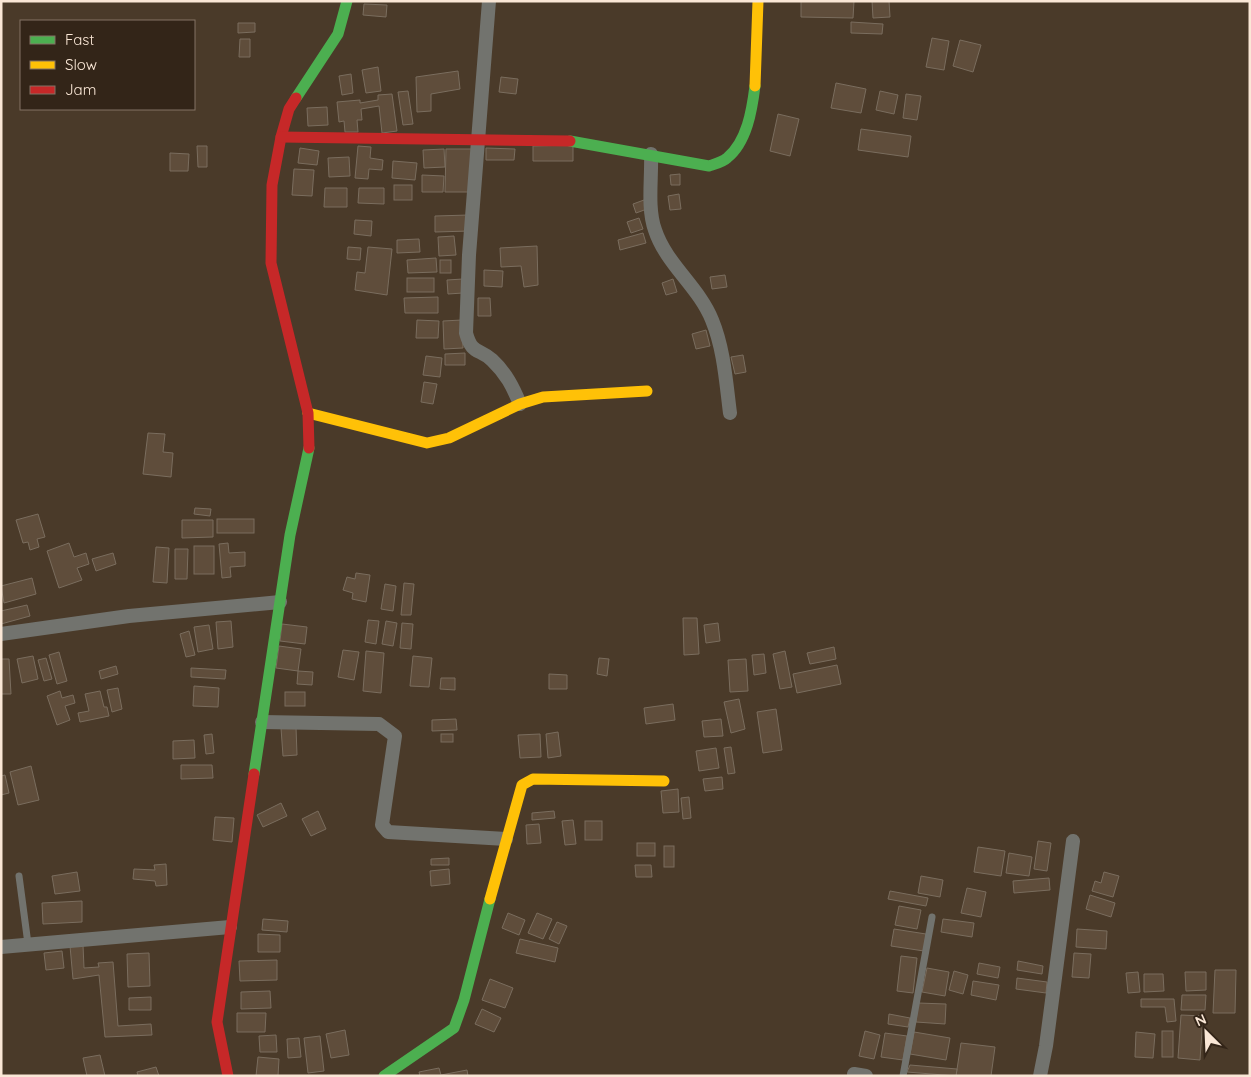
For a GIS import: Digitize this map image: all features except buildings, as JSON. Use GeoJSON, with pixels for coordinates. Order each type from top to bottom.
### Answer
{"type":"FeatureCollection","features":[{"type":"Feature","properties":{"kind":"street"},"geometry":{"type":"LineString","coordinates":[[228,1076],[217,1022],[290,534],[309,450],[308,413],[271,263],[270,215],[281,138],[289,110],[338,34],[347,1]]}},
{"type":"Feature","properties":{"kind":"street"},"geometry":{"type":"LineString","coordinates":[[489,1],[469,255],[466,333],[469,344],[475,351],[491,359],[510,380],[520,404]]}},
{"type":"Feature","properties":{"kind":"street"},"geometry":{"type":"LineString","coordinates":[[281,138],[578,141],[716,166],[729,158],[739,145],[752,108],[758,43],[758,1]]}},
{"type":"Feature","properties":{"kind":"street"},"geometry":{"type":"LineString","coordinates":[[651,154],[652,218],[655,231],[666,252],[702,301],[718,334],[730,413]]}},
{"type":"Feature","properties":{"kind":"street"},"geometry":{"type":"LineString","coordinates":[[308,413],[427,443],[450,438],[520,404],[543,398],[647,390]]}},
{"type":"Feature","properties":{"kind":"street"},"geometry":{"type":"LineString","coordinates":[[1,634],[129,616],[280,602]]}},
{"type":"Feature","properties":{"kind":"street"},"geometry":{"type":"LineString","coordinates":[[262,722],[379,724],[395,736],[382,825],[388,832],[506,839]]}},
{"type":"Feature","properties":{"kind":"street"},"geometry":{"type":"LineString","coordinates":[[384,1076],[454,1028],[464,1000],[518,793],[522,785],[533,779],[664,781]]}},
{"type":"Feature","properties":{"kind":"street"},"geometry":{"type":"LineString","coordinates":[[1040,1076],[1046,1046],[1073,841]]}},
{"type":"Feature","properties":{"kind":"street"},"geometry":{"type":"LineString","coordinates":[[1,947],[230,927]]}},
{"type":"Feature","properties":{"kind":"lane"},"geometry":{"type":"LineString","coordinates":[[19,876],[28,944]]}},
{"type":"Feature","properties":{"kind":"lane"},"geometry":{"type":"LineString","coordinates":[[903,1076],[932,917]]}},
{"type":"Feature","properties":{"kind":"traffic: fast"},"geometry":{"type":"LineString","coordinates":[[296,98],[338,34],[347,1]]}},
{"type":"Feature","properties":{"kind":"traffic: fast"},"geometry":{"type":"LineString","coordinates":[[570,141],[709,166],[725,159],[734,151],[744,135],[755,86]]}},
{"type":"Feature","properties":{"kind":"traffic: fast"},"geometry":{"type":"LineString","coordinates":[[254,774],[290,535],[309,448]]}},
{"type":"Feature","properties":{"kind":"traffic: fast"},"geometry":{"type":"LineString","coordinates":[[384,1076],[454,1028],[464,1000],[490,899]]}},
{"type":"Feature","properties":{"kind":"traffic: slow"},"geometry":{"type":"LineString","coordinates":[[755,86],[758,1]]}},
{"type":"Feature","properties":{"kind":"traffic: slow"},"geometry":{"type":"LineString","coordinates":[[308,413],[427,443],[449,438],[520,404],[543,397],[647,391]]}},
{"type":"Feature","properties":{"kind":"traffic: slow"},"geometry":{"type":"LineString","coordinates":[[490,899],[522,785],[533,779],[664,781]]}},
{"type":"Feature","properties":{"kind":"traffic: jam"},"geometry":{"type":"LineString","coordinates":[[296,98],[289,109],[281,137],[272,185],[271,263],[308,413],[309,448]]}},
{"type":"Feature","properties":{"kind":"traffic: jam"},"geometry":{"type":"LineString","coordinates":[[281,137],[570,141]]}},
{"type":"Feature","properties":{"kind":"traffic: jam"},"geometry":{"type":"LineString","coordinates":[[228,1076],[217,1022],[254,774]]}}]}
